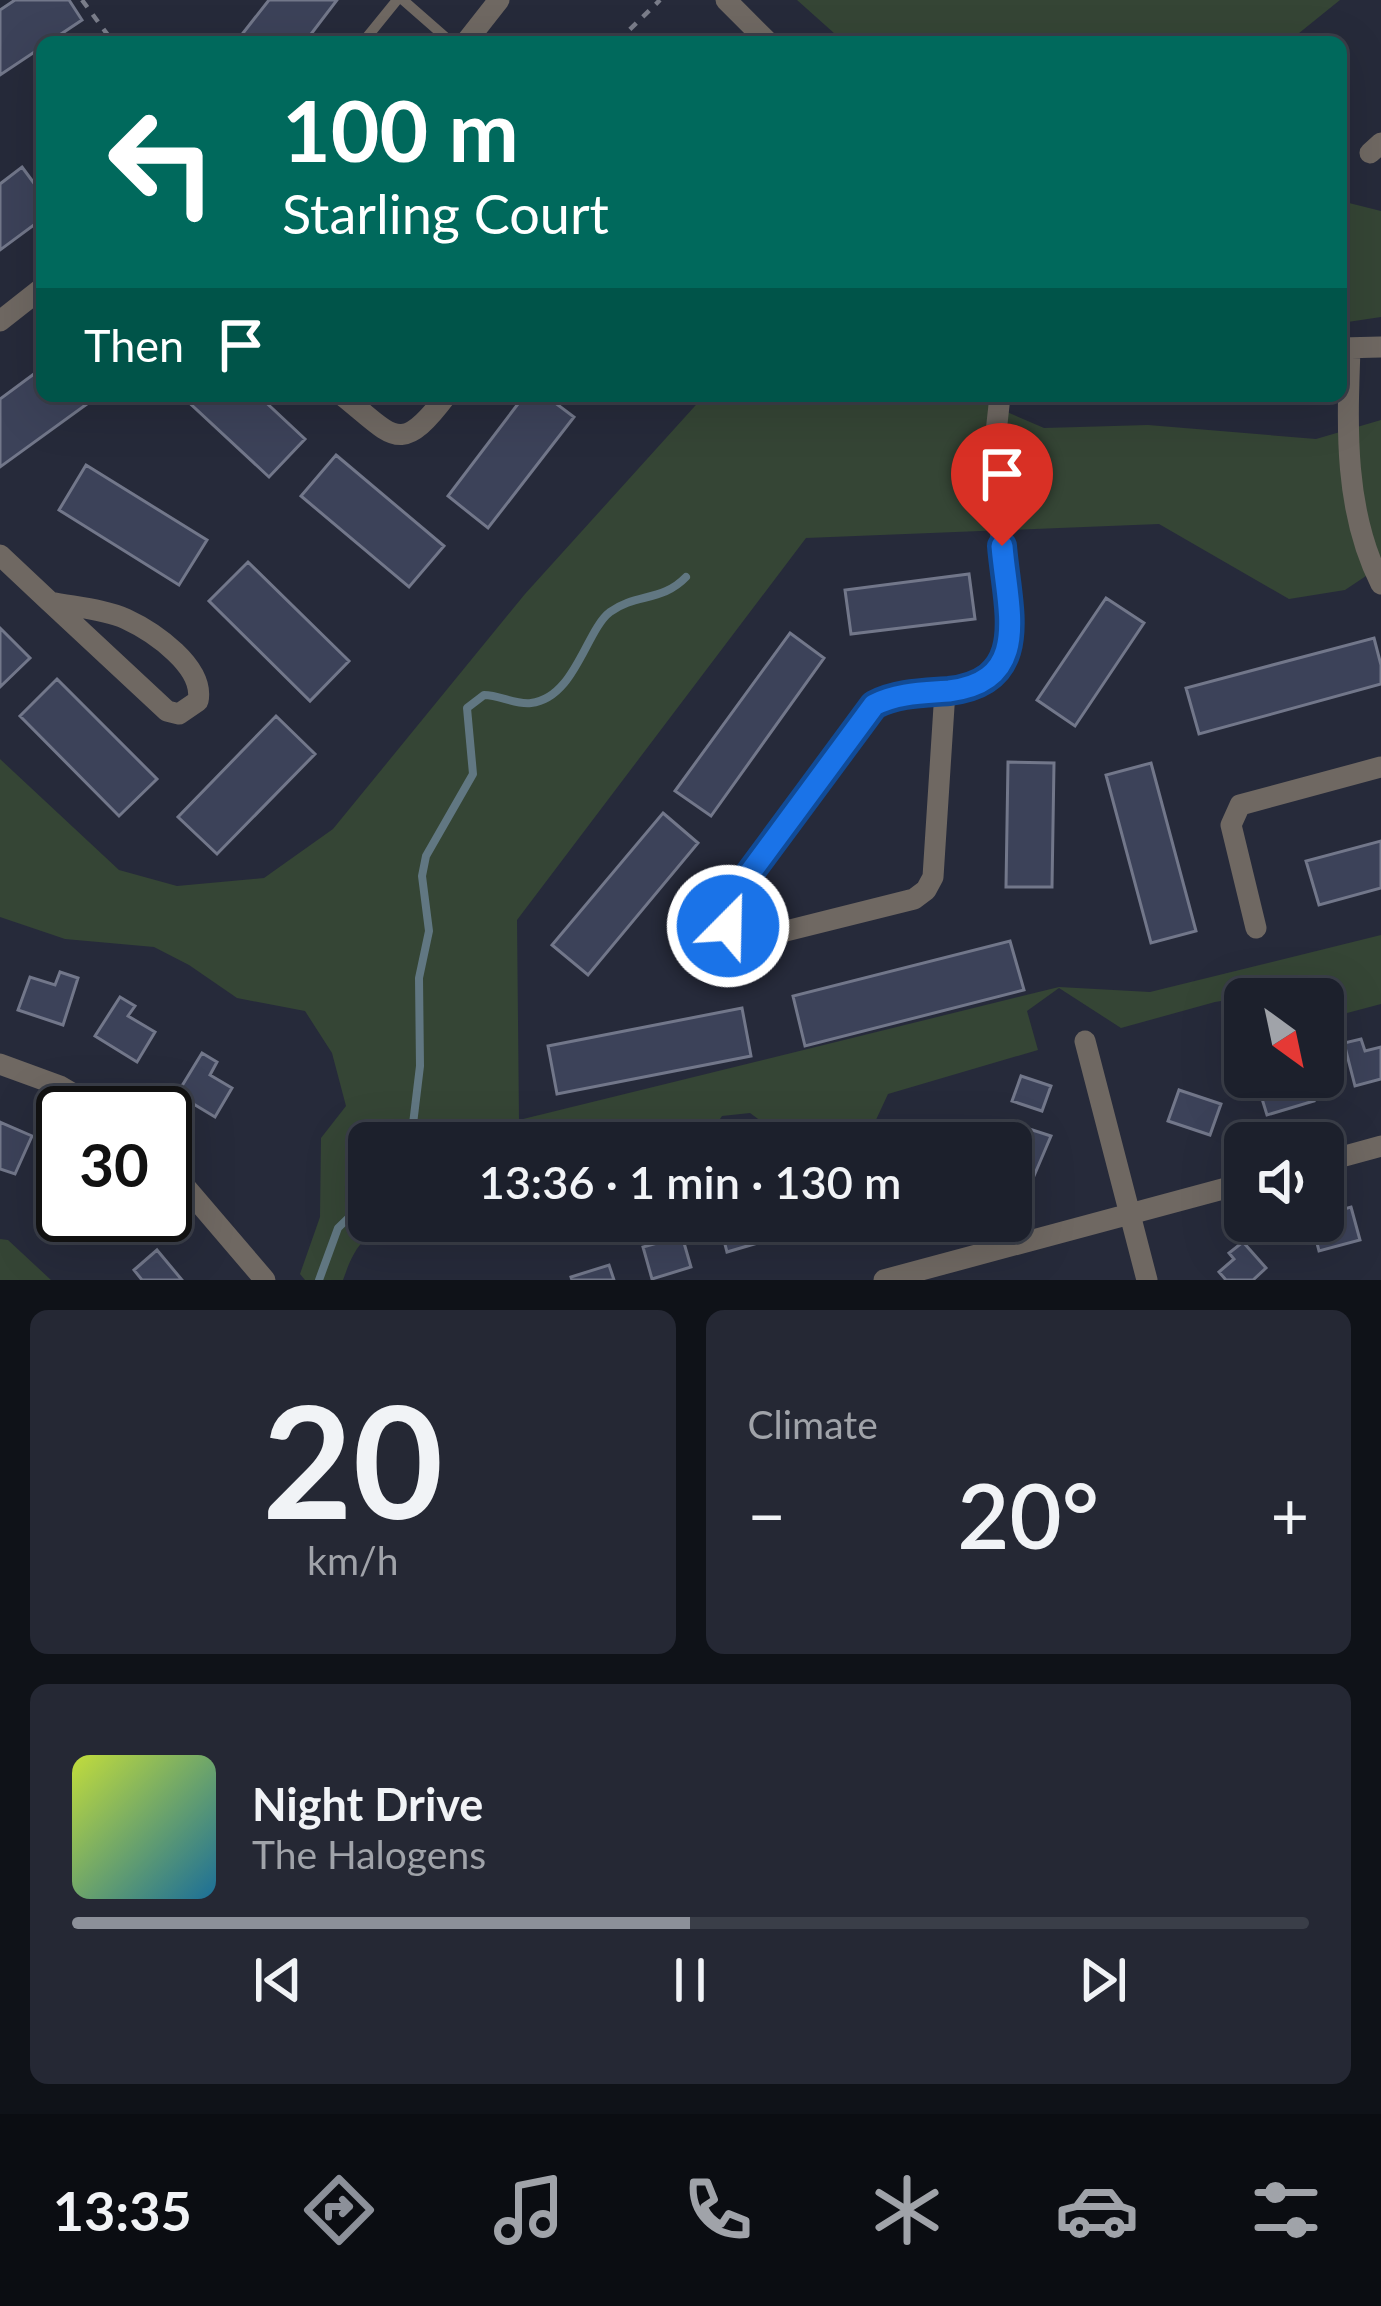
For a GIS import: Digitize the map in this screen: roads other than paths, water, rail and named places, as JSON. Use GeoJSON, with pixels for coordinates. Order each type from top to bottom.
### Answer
{"type":"FeatureCollection","features":[{"type":"Feature","properties":{"kind":"street"},"geometry":{"type":"LineString","coordinates":[[471,36],[499,0]]}},
{"type":"Feature","properties":{"kind":"street"},"geometry":{"type":"LineString","coordinates":[[726,0],[762,36]]}},
{"type":"Feature","properties":{"kind":"street"},"geometry":{"type":"LineString","coordinates":[[0,321],[36,293]]}},
{"type":"Feature","properties":{"kind":"street"},"geometry":{"type":"LineString","coordinates":[[1347,348],[1381,347]]}},
{"type":"Feature","properties":{"kind":"street"},"geometry":{"type":"LineString","coordinates":[[1347,376],[1351,487],[1358,526],[1381,584]]}},
{"type":"Feature","properties":{"kind":"street"},"geometry":{"type":"LineString","coordinates":[[350,402],[389,433],[402,436],[424,426],[442,402]]}},
{"type":"Feature","properties":{"kind":"street"},"geometry":{"type":"LineString","coordinates":[[945,691],[933,877],[926,890],[914,898],[754,939],[736,934],[725,916],[727,904],[864,715],[890,697],[982,684],[997,673],[1010,641],[994,451],[999,402]]}},
{"type":"Feature","properties":{"kind":"street"},"geometry":{"type":"LineString","coordinates":[[0,555],[50,602],[167,711],[179,714],[198,701],[199,682],[189,667],[154,637],[124,618],[50,602]]}},
{"type":"Feature","properties":{"kind":"street"},"geometry":{"type":"LineString","coordinates":[[1256,928],[1231,825],[1240,805],[1381,767]]}},
{"type":"Feature","properties":{"kind":"street"},"geometry":{"type":"LineString","coordinates":[[1085,1041],[1148,1280]]}},
{"type":"Feature","properties":{"kind":"street"},"geometry":{"type":"LineString","coordinates":[[0,1064],[62,1086]]}},
{"type":"Feature","properties":{"kind":"street"},"geometry":{"type":"LineString","coordinates":[[1344,1157],[1381,1147]]}},
{"type":"Feature","properties":{"kind":"street"},"geometry":{"type":"LineString","coordinates":[[884,1280],[1224,1189]]}},
{"type":"Feature","properties":{"kind":"street"},"geometry":{"type":"LineString","coordinates":[[192,1194],[266,1280]]}},
{"type":"Feature","properties":{"kind":"lane"},"geometry":{"type":"LineString","coordinates":[[368,36],[400,0],[444,36]]}},
{"type":"Feature","properties":{"kind":"waterway"},"geometry":{"type":"LineString","coordinates":[[413,1122],[420,1066],[419,978],[429,931],[422,876],[426,856],[473,774],[467,708],[484,695],[525,703],[546,698],[569,677],[610,612],[668,590],[686,577]]}},
{"type":"Feature","properties":{"kind":"waterway"},"geometry":{"type":"LineString","coordinates":[[319,1280],[338,1228],[348,1218]]}}]}
